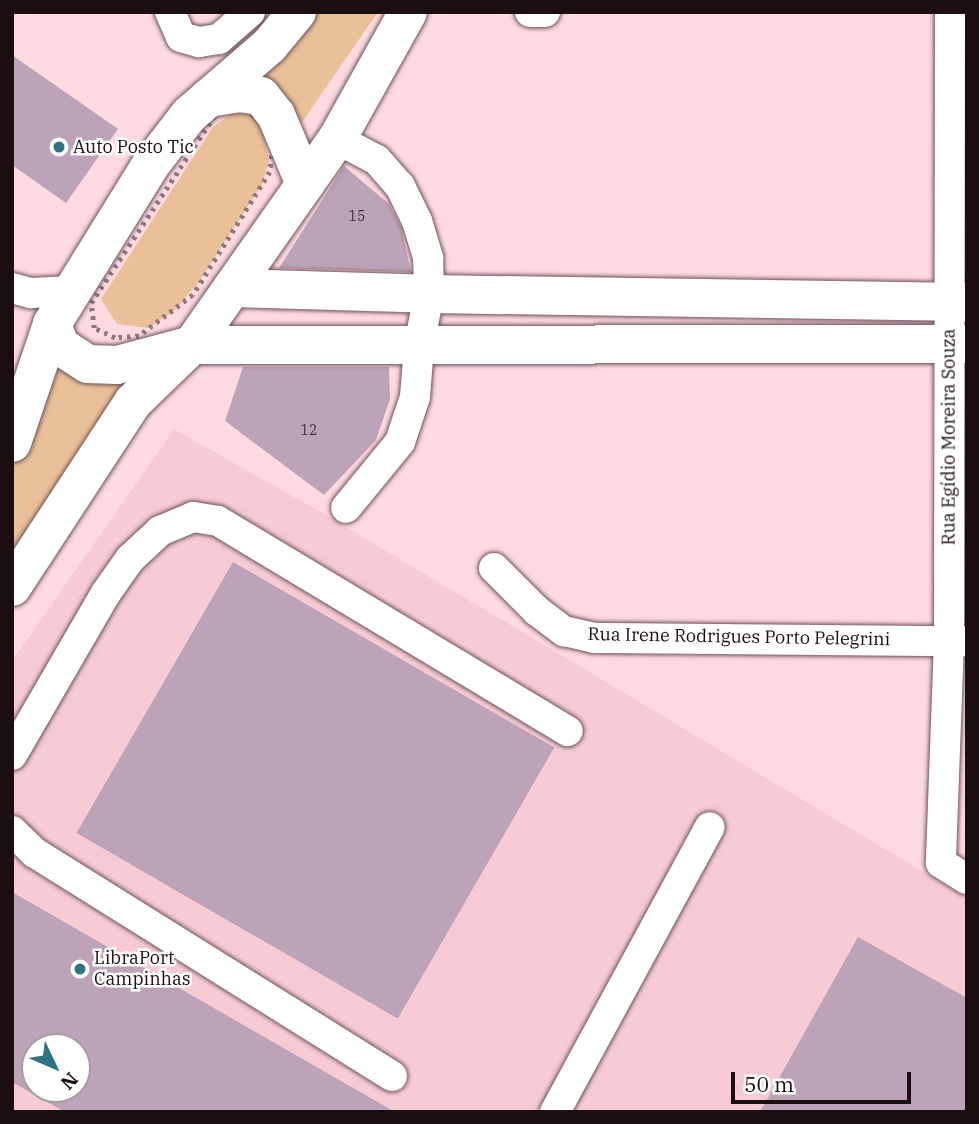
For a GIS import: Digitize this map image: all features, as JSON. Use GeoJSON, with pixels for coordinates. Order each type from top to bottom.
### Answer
{"type":"FeatureCollection","features":[{"type":"Feature","properties":{"kind":"main road"},"geometry":{"type":"LineString","coordinates":[[12,443],[61,307],[152,163],[189,115],[270,46],[297,12]]}},
{"type":"Feature","properties":{"kind":"main road"},"geometry":{"type":"LineString","coordinates":[[12,587],[133,402],[192,345],[337,139],[408,12]]}},
{"type":"Feature","properties":{"kind":"main road"},"geometry":{"type":"LineString","coordinates":[[208,97],[239,93],[261,96],[276,115],[305,184]]}},
{"type":"Feature","properties":{"kind":"main road"},"geometry":{"type":"LineString","coordinates":[[232,288],[429,294],[958,302]]}},
{"type":"Feature","properties":{"kind":"main road"},"geometry":{"type":"LineString","coordinates":[[61,307],[60,346],[88,363],[117,365],[192,345],[343,342],[419,346],[957,344]]}},
{"type":"Feature","properties":{"kind":"street"},"geometry":{"type":"LineString","coordinates":[[170,12],[181,37],[199,42],[219,39],[250,13]]}},
{"type":"Feature","properties":{"kind":"street"},"geometry":{"type":"LineString","coordinates":[[530,12],[545,12]]}},
{"type":"Feature","properties":{"kind":"street","name":"Rua Egídio Moreira Souza"},"geometry":{"type":"LineString","coordinates":[[950,12],[958,302],[958,640],[941,863],[967,879]]}},
{"type":"Feature","properties":{"kind":"street"},"geometry":{"type":"LineString","coordinates":[[337,139],[377,160],[400,186],[417,221],[428,258],[429,294],[419,346],[415,397],[400,442],[346,508]]}},
{"type":"Feature","properties":{"kind":"street"},"geometry":{"type":"LineString","coordinates":[[12,288],[31,293],[61,307]]}},
{"type":"Feature","properties":{"kind":"street"},"geometry":{"type":"LineString","coordinates":[[12,755],[106,593],[130,559],[160,531],[192,517],[218,521],[568,731]]}},
{"type":"Feature","properties":{"kind":"street","name":"Rua Irene Rodrigues Porto Pelegrini"},"geometry":{"type":"LineString","coordinates":[[494,568],[537,611],[564,631],[594,638],[958,640]]}},
{"type":"Feature","properties":{"kind":"street"},"geometry":{"type":"LineString","coordinates":[[555,1112],[710,827]]}},
{"type":"Feature","properties":{"kind":"street"},"geometry":{"type":"LineString","coordinates":[[12,831],[35,853],[392,1076]]}},
{"type":"Feature","properties":{"kind":"path"},"geometry":{"type":"LineString","coordinates":[[219,109],[245,109],[267,124],[274,147],[270,172],[249,204],[193,295],[139,336],[115,338],[94,328],[91,303],[219,109]]}},
{"type":"Feature","properties":{"kind":"shaded area"},"geometry":{"type":"Polygon","coordinates":[[[310,12],[378,12],[300,125],[248,78],[310,12]]]}},
{"type":"Feature","properties":{"kind":"shaded area"},"geometry":{"type":"Polygon","coordinates":[[[233,113],[248,114],[261,124],[269,161],[262,185],[198,283],[175,310],[149,328],[117,324],[101,299],[213,127],[233,113]]]}},
{"type":"Feature","properties":{"kind":"shaded area"},"geometry":{"type":"Polygon","coordinates":[[[54,357],[132,376],[12,564],[12,459],[54,357]]]}},
{"type":"Feature","properties":{"kind":"shaded area"},"geometry":{"type":"Polygon","coordinates":[[[174,429],[333,519],[967,898],[967,1112],[12,1112],[12,661],[174,429]]]}},
{"type":"Feature","properties":{"kind":"building","name":"Auto Posto Tic"},"geometry":{"type":"Polygon","coordinates":[[[12,55],[118,129],[66,203],[12,165],[12,55]]]}},
{"type":"Feature","properties":{"kind":"building"},"geometry":{"type":"Polygon","coordinates":[[[344,166],[389,204],[401,227],[411,272],[279,268],[344,166]]]}},
{"type":"Feature","properties":{"kind":"building"},"geometry":{"type":"Polygon","coordinates":[[[243,367],[389,367],[390,399],[376,440],[324,495],[225,421],[243,367]]]}},
{"type":"Feature","properties":{"kind":"building"},"geometry":{"type":"Polygon","coordinates":[[[233,562],[554,748],[398,1019],[76,833],[233,562]]]}},
{"type":"Feature","properties":{"kind":"building","name":"LibraPort Campinhas"},"geometry":{"type":"Polygon","coordinates":[[[12,892],[395,1112],[65,1112],[49,1103],[91,1103],[91,1033],[21,1033],[21,1087],[12,1082],[12,892]]]}},
{"type":"Feature","properties":{"kind":"building"},"geometry":{"type":"Polygon","coordinates":[[[858,937],[967,998],[967,1112],[760,1112],[858,937]]]}},
{"type":"Feature","properties":{"kind":"place","name":"Auto Posto Tic"},"geometry":{"type":"Point","coordinates":[59,147]}},
{"type":"Feature","properties":{"kind":"place","name":"LibraPort Campinhas"},"geometry":{"type":"Point","coordinates":[80,969]}}]}
